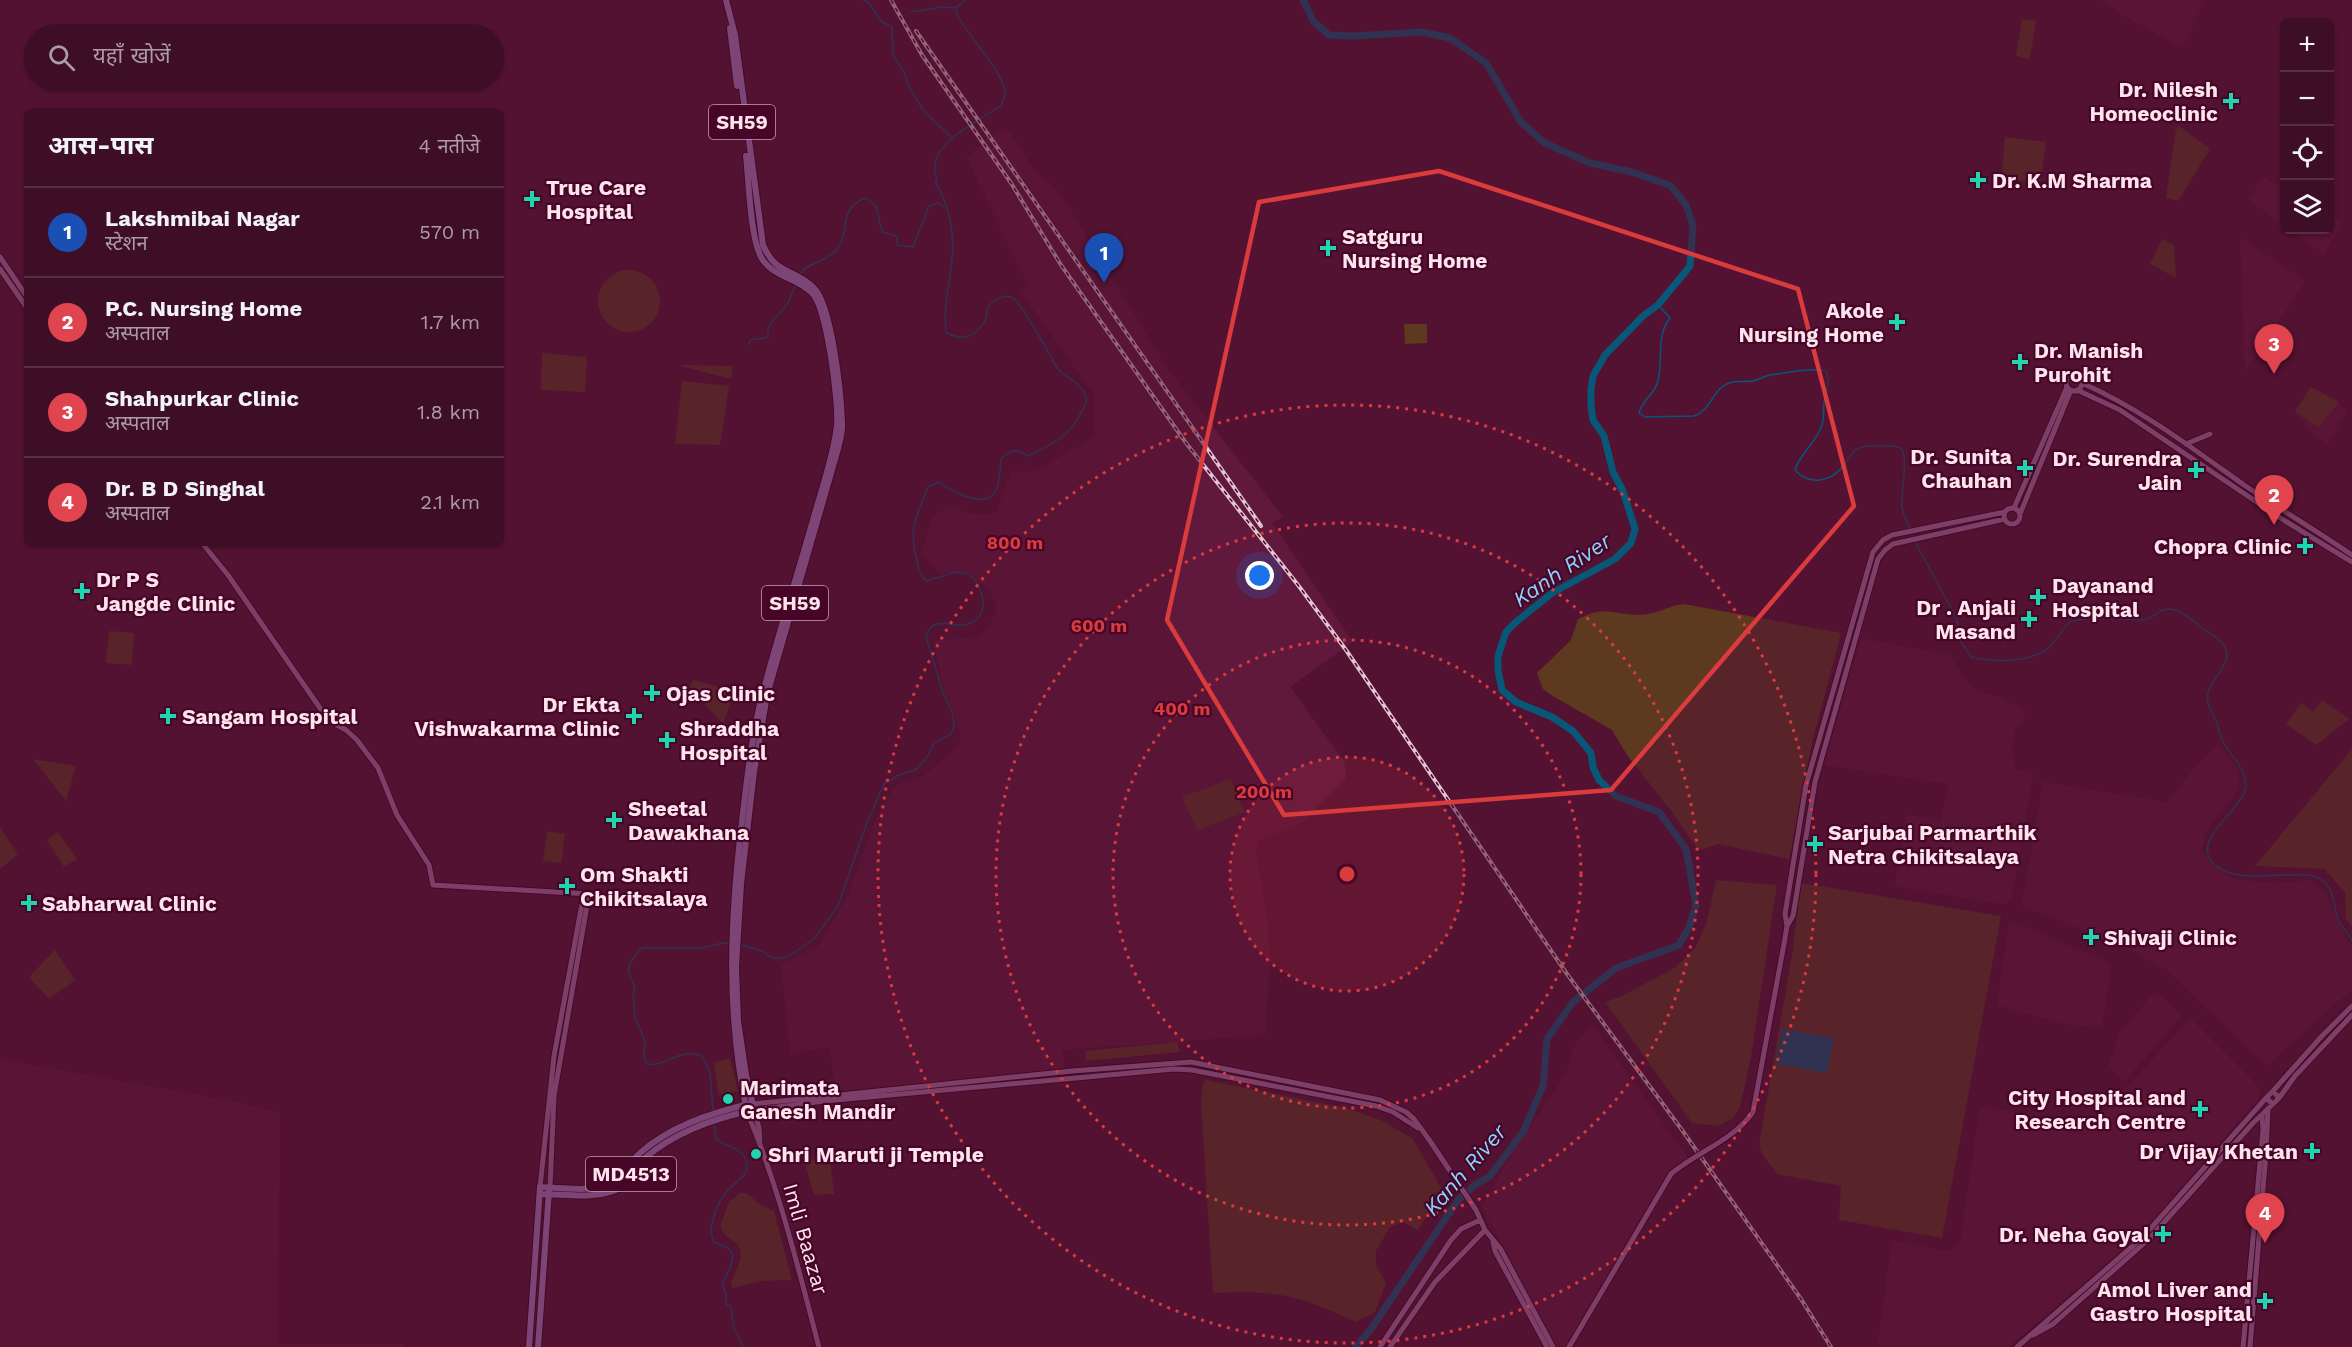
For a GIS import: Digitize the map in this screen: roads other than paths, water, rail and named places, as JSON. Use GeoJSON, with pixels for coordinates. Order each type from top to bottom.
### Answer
{"type":"FeatureCollection","features":[{"type":"Feature","properties":{"kind":"main road","name":"SH59"},"geometry":{"type":"LineString","coordinates":[[726,0],[735,35],[763,245],[771,261],[822,297],[828,320],[840,398],[842,428],[829,481],[767,695],[753,772],[734,934],[738,1021],[750,1108]]}},
{"type":"Feature","properties":{"kind":"main road"},"geometry":{"type":"LineString","coordinates":[[0,257],[24,293]]}},
{"type":"Feature","properties":{"kind":"main road"},"geometry":{"type":"LineString","coordinates":[[0,270],[24,304]]}},
{"type":"Feature","properties":{"kind":"main road"},"geometry":{"type":"LineString","coordinates":[[2352,555],[2127,405],[2082,383],[2077,376],[2071,376],[2067,380],[2072,389],[2120,410],[2285,521],[2352,562]]}},
{"type":"Feature","properties":{"kind":"main road"},"geometry":{"type":"LineString","coordinates":[[1787,926],[1793,916],[1815,782],[1878,559],[1893,544],[2005,515],[2014,508],[2072,389],[2082,383]]}},
{"type":"Feature","properties":{"kind":"main road"},"geometry":{"type":"LineString","coordinates":[[2005,515],[2010,524],[2015,524],[2019,520],[2072,389]]}},
{"type":"Feature","properties":{"kind":"main road"},"geometry":{"type":"LineString","coordinates":[[2186,444],[2210,434]]}},
{"type":"Feature","properties":{"kind":"main road"},"geometry":{"type":"LineString","coordinates":[[2014,508],[2020,514]]}},
{"type":"Feature","properties":{"kind":"main road"},"geometry":{"type":"LineString","coordinates":[[1569,1347],[1671,1174],[1744,1126],[1754,1112],[1787,926],[1785,914],[1806,785],[1873,552],[1883,540],[1892,535],[2005,515]]}},
{"type":"Feature","properties":{"kind":"main road"},"geometry":{"type":"LineString","coordinates":[[205,546],[228,574],[322,711],[333,723],[346,730],[370,756],[379,770],[398,818],[429,865],[433,885],[587,893]]}},
{"type":"Feature","properties":{"kind":"main road"},"geometry":{"type":"LineString","coordinates":[[529,1347],[540,1191],[554,1056],[587,893]]}},
{"type":"Feature","properties":{"kind":"main road"},"geometry":{"type":"LineString","coordinates":[[538,1347],[550,1191],[554,1096],[587,893]]}},
{"type":"Feature","properties":{"kind":"main road"},"geometry":{"type":"LineString","coordinates":[[2017,1347],[2029,1337],[2053,1324],[2105,1275],[2151,1228],[2321,1037],[2352,1006]]}},
{"type":"Feature","properties":{"kind":"main road"},"geometry":{"type":"LineString","coordinates":[[2105,1275],[2150,1238],[2352,1015]]}},
{"type":"Feature","properties":{"kind":"main road"},"geometry":{"type":"LineString","coordinates":[[750,1108],[1072,1071],[1191,1062],[1380,1100],[1406,1112],[1421,1129],[1476,1210],[1485,1230],[1500,1248],[1553,1347]]}},
{"type":"Feature","properties":{"kind":"main road"},"geometry":{"type":"LineString","coordinates":[[2273,1091],[2279,1098]]}},
{"type":"Feature","properties":{"kind":"main road"},"geometry":{"type":"LineString","coordinates":[[2266,1098],[2273,1104]]}},
{"type":"Feature","properties":{"kind":"main road"},"geometry":{"type":"LineString","coordinates":[[2262,1104],[2268,1109]]}},
{"type":"Feature","properties":{"kind":"main road","name":"MD4513"},"geometry":{"type":"LineString","coordinates":[[540,1191],[616,1183],[632,1161],[656,1140],[672,1130],[750,1108]]}},
{"type":"Feature","properties":{"kind":"main road","name":"Imli Baazar"},"geometry":{"type":"LineString","coordinates":[[750,1108],[759,1128],[760,1140],[819,1347]]}},
{"type":"Feature","properties":{"kind":"main road"},"geometry":{"type":"LineString","coordinates":[[2243,1347],[2263,1130],[2262,1116],[2257,1109]]}},
{"type":"Feature","properties":{"kind":"main road"},"geometry":{"type":"LineString","coordinates":[[2250,1347],[2268,1109]]}},
{"type":"Feature","properties":{"kind":"main road"},"geometry":{"type":"LineString","coordinates":[[1380,1347],[1451,1240],[1461,1229],[1480,1220]]}},
{"type":"Feature","properties":{"kind":"main road"},"geometry":{"type":"LineString","coordinates":[[1390,1347],[1434,1282],[1485,1230]]}},
{"type":"Feature","properties":{"kind":"main road"},"geometry":{"type":"LineString","coordinates":[[1493,1242],[1495,1251],[1546,1347]]}},
{"type":"Feature","properties":{"kind":"water"},"geometry":{"type":"Polygon","coordinates":[[[1782,1029],[1834,1038],[1827,1073],[1776,1064],[1782,1029]]]}},
{"type":"Feature","properties":{"kind":"waterway"},"geometry":{"type":"LineString","coordinates":[[864,0],[869,3],[881,21],[892,27],[893,55],[923,110],[953,139]]}},
{"type":"Feature","properties":{"kind":"waterway"},"geometry":{"type":"LineString","coordinates":[[738,944],[762,951],[772,958],[782,958],[814,939],[838,906],[866,825],[884,784],[899,775],[917,769],[927,757],[934,743],[951,734],[954,727],[953,715],[943,692],[926,637],[934,625],[972,623],[978,618],[983,604],[979,587],[969,574],[955,572],[927,581],[922,577],[914,549],[913,531],[928,487],[938,482],[955,492],[978,500],[992,496],[998,482],[1001,459],[1014,451],[1028,456],[1057,440],[1076,422],[1087,400],[1076,383],[1059,370],[1020,305],[1010,297],[997,299],[988,306],[985,321],[973,334],[958,337],[946,332],[945,313],[952,258],[952,238],[947,208],[935,182],[937,179],[934,167],[937,156],[944,146],[966,128],[999,107],[1005,92],[997,72],[957,14],[956,8],[965,0]]}},
{"type":"Feature","properties":{"kind":"waterway","name":"Kanh River"},"geometry":{"type":"LineString","coordinates":[[1303,0],[1314,22],[1329,35],[1422,32],[1450,38],[1486,63],[1521,122],[1545,143],[1590,163],[1632,172],[1671,186],[1686,205],[1693,225],[1690,266],[1658,305],[1643,316],[1605,355],[1593,376],[1591,389],[1593,420],[1604,436],[1613,472],[1623,491],[1635,529],[1631,543],[1615,559],[1552,593],[1516,622],[1506,632],[1498,656],[1498,670],[1502,690],[1516,702],[1552,717],[1573,731],[1591,753],[1593,767],[1599,780],[1616,796],[1659,812],[1686,849],[1696,905],[1689,927],[1679,945],[1616,968],[1573,1002],[1547,1039],[1543,1086],[1523,1132],[1490,1176],[1458,1200],[1371,1329],[1356,1347]]}},
{"type":"Feature","properties":{"kind":"waterway"},"geometry":{"type":"LineString","coordinates":[[911,12],[942,7],[955,8]]}},
{"type":"Feature","properties":{"kind":"waterway"},"geometry":{"type":"LineString","coordinates":[[800,274],[835,251],[843,237],[847,215],[857,202],[866,198],[876,206],[882,232],[897,236],[897,245],[913,247],[929,206],[938,203],[944,207]]}},
{"type":"Feature","properties":{"kind":"waterway"},"geometry":{"type":"LineString","coordinates":[[749,345],[750,340],[768,337],[771,323],[787,305],[796,283]]}},
{"type":"Feature","properties":{"kind":"waterway"},"geometry":{"type":"LineString","coordinates":[[1658,305],[1670,318],[1661,340],[1658,381],[1639,413],[1645,417],[1694,416],[1703,411],[1726,384],[1753,381],[1770,375],[1798,371],[1826,371],[1828,384],[1822,427],[1795,470],[1813,480],[1826,479],[1838,471],[1854,451],[1860,448],[1867,446],[1900,448],[1904,458],[1902,507],[1910,529]]}},
{"type":"Feature","properties":{"kind":"waterway"},"geometry":{"type":"LineString","coordinates":[[1915,542],[1957,619],[1961,642],[1971,657],[1989,660],[2029,657],[2050,647],[2071,621],[2093,618],[2143,620],[2169,609],[2185,615],[2217,639],[2227,653],[2223,667],[2207,695],[2208,703],[2221,737],[2241,769],[2246,783],[2242,797],[2209,842],[2207,851],[2210,859],[2220,869],[2233,874],[2298,875],[2312,876],[2322,880],[2330,889],[2339,921],[2352,940]]}},
{"type":"Feature","properties":{"kind":"waterway"},"geometry":{"type":"LineString","coordinates":[[713,1111],[710,1071],[702,1056],[686,1054],[660,1063],[647,1064],[644,1056],[645,1041],[635,1017],[633,996],[635,987],[628,971],[631,961],[642,948],[701,948],[723,943],[731,944]]}},
{"type":"Feature","properties":{"kind":"waterway"},"geometry":{"type":"LineString","coordinates":[[714,1122],[716,1139],[738,1151],[747,1162],[744,1176],[728,1190],[720,1201],[711,1230],[714,1242],[728,1248],[733,1254],[731,1266],[722,1284],[726,1304],[731,1307],[734,1328],[743,1347]]}},
{"type":"Feature","properties":{"kind":"railway"},"geometry":{"type":"LineString","coordinates":[[891,0],[922,55],[1011,183],[1061,265],[1186,443],[1346,650],[1567,974],[1682,1130],[1801,1299],[1831,1347]]}},
{"type":"Feature","properties":{"kind":"railway"},"geometry":{"type":"LineString","coordinates":[[916,31],[1261,526]]}},
{"type":"Feature","properties":{"kind":"place","name":"Dr. Nilesh Homeoclinic"},"geometry":{"type":"Point","coordinates":[2231,101]}},
{"type":"Feature","properties":{"kind":"place","name":"Dr. K.M Sharma"},"geometry":{"type":"Point","coordinates":[1978,180]}},
{"type":"Feature","properties":{"kind":"place","name":"True Care Hospital"},"geometry":{"type":"Point","coordinates":[532,199]}},
{"type":"Feature","properties":{"kind":"place","name":"Satguru Nursing Home"},"geometry":{"type":"Point","coordinates":[1328,248]}},
{"type":"Feature","properties":{"kind":"place","name":"Lakshmibai Nagar"},"geometry":{"type":"Point","coordinates":[1104,283]}},
{"type":"Feature","properties":{"kind":"place","name":"Akole Nursing Home"},"geometry":{"type":"Point","coordinates":[1897,322]}},
{"type":"Feature","properties":{"kind":"place","name":"Dr. Manish Purohit"},"geometry":{"type":"Point","coordinates":[2020,362]}},
{"type":"Feature","properties":{"kind":"place","name":"Shahpurkar Clinic"},"geometry":{"type":"Point","coordinates":[2274,374]}},
{"type":"Feature","properties":{"kind":"place","name":"Dr. Sunita Chauhan"},"geometry":{"type":"Point","coordinates":[2025,468]}},
{"type":"Feature","properties":{"kind":"place","name":"Dr. Surendra Jain"},"geometry":{"type":"Point","coordinates":[2196,470]}},
{"type":"Feature","properties":{"kind":"place","name":"P.C. Nursing Home"},"geometry":{"type":"Point","coordinates":[2274,525]}},
{"type":"Feature","properties":{"kind":"place","name":"Chopra Clinic"},"geometry":{"type":"Point","coordinates":[2305,546]}},
{"type":"Feature","properties":{"kind":"place","name":"Dr P S Jangde Clinic"},"geometry":{"type":"Point","coordinates":[82,591]}},
{"type":"Feature","properties":{"kind":"place","name":"Dayanand Hospital"},"geometry":{"type":"Point","coordinates":[2038,597]}},
{"type":"Feature","properties":{"kind":"place","name":"Dr . Anjali Masand"},"geometry":{"type":"Point","coordinates":[2029,619]}},
{"type":"Feature","properties":{"kind":"place","name":"Ojas Clinic"},"geometry":{"type":"Point","coordinates":[652,693]}},
{"type":"Feature","properties":{"kind":"place","name":"Sangam Hospital"},"geometry":{"type":"Point","coordinates":[168,716]}},
{"type":"Feature","properties":{"kind":"place","name":"Dr Ekta Vishwakarma Clinic"},"geometry":{"type":"Point","coordinates":[634,716]}},
{"type":"Feature","properties":{"kind":"place","name":"Shraddha Hospital"},"geometry":{"type":"Point","coordinates":[667,740]}},
{"type":"Feature","properties":{"kind":"place","name":"Sheetal Dawakhana"},"geometry":{"type":"Point","coordinates":[614,820]}},
{"type":"Feature","properties":{"kind":"place","name":"Sarjubai Parmarthik Netra Chikitsalaya"},"geometry":{"type":"Point","coordinates":[1815,844]}},
{"type":"Feature","properties":{"kind":"place","name":"Om Shakti Chikitsalaya"},"geometry":{"type":"Point","coordinates":[567,886]}},
{"type":"Feature","properties":{"kind":"place","name":"Sabharwal Clinic"},"geometry":{"type":"Point","coordinates":[29,903]}},
{"type":"Feature","properties":{"kind":"place","name":"Shivaji Clinic"},"geometry":{"type":"Point","coordinates":[2091,937]}},
{"type":"Feature","properties":{"kind":"place","name":"Marimata Ganesh Mandir"},"geometry":{"type":"Point","coordinates":[728,1099]}},
{"type":"Feature","properties":{"kind":"place","name":"City Hospital and Research Centre"},"geometry":{"type":"Point","coordinates":[2200,1109]}},
{"type":"Feature","properties":{"kind":"place","name":"Dr Vijay Khetan"},"geometry":{"type":"Point","coordinates":[2312,1151]}},
{"type":"Feature","properties":{"kind":"place","name":"Shri Maruti ji Temple"},"geometry":{"type":"Point","coordinates":[756,1154]}},
{"type":"Feature","properties":{"kind":"place","name":"Dr. Neha Goyal"},"geometry":{"type":"Point","coordinates":[2163,1234]}},
{"type":"Feature","properties":{"kind":"place","name":"Dr. B D Singhal"},"geometry":{"type":"Point","coordinates":[2265,1243]}},
{"type":"Feature","properties":{"kind":"place","name":"Amol Liver and Gastro Hospital"},"geometry":{"type":"Point","coordinates":[2265,1301]}}]}
